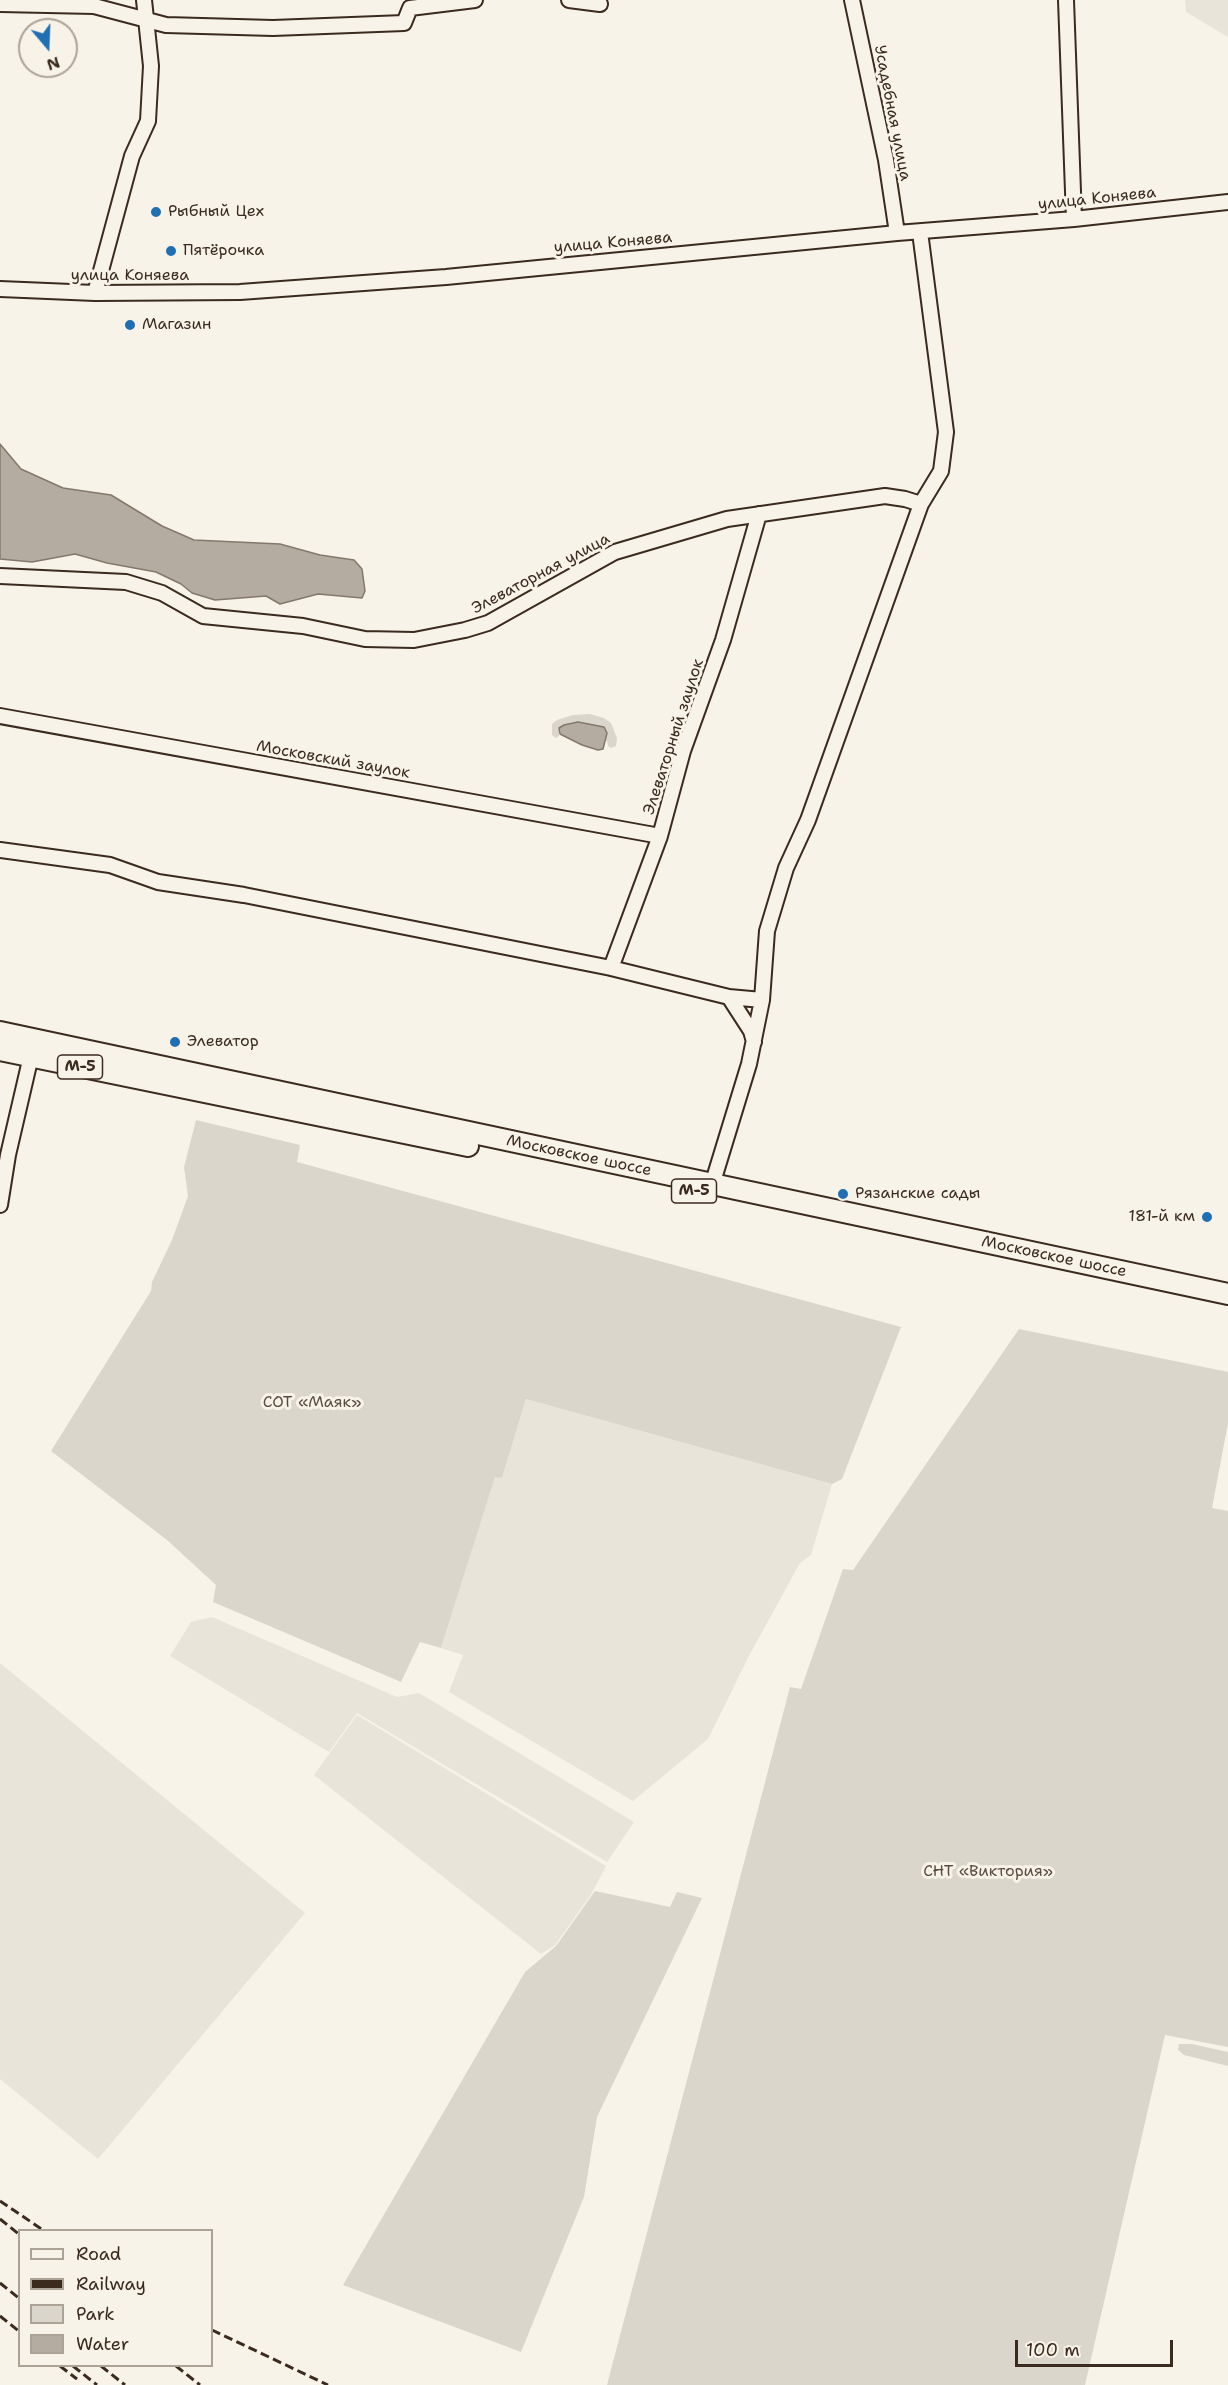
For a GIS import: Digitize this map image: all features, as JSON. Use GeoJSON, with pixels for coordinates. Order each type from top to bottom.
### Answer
{"type":"FeatureCollection","features":[{"type":"Feature","properties":{"kind":"highway","name":"Московское шоссе"},"geometry":{"type":"LineString","coordinates":[[0,1032],[1228,1294]]}},
{"type":"Feature","properties":{"kind":"highway","name":"Московское шоссе"},"geometry":{"type":"LineString","coordinates":[[0,1050],[719,1196],[1228,1304]]}},
{"type":"Feature","properties":{"kind":"street"},"geometry":{"type":"LineString","coordinates":[[95,293],[132,156],[148,121],[151,66],[144,0]]}},
{"type":"Feature","properties":{"kind":"street"},"geometry":{"type":"LineString","coordinates":[[0,4],[94,6],[166,25],[273,28],[404,23],[410,4],[475,0]]}},
{"type":"Feature","properties":{"kind":"street"},"geometry":{"type":"LineString","coordinates":[[570,0],[600,4]]}},
{"type":"Feature","properties":{"kind":"street","name":"Усадебная улица"},"geometry":{"type":"LineString","coordinates":[[852,0],[886,160],[897,233]]}},
{"type":"Feature","properties":{"kind":"street"},"geometry":{"type":"LineString","coordinates":[[1066,0],[1074,219]]}},
{"type":"Feature","properties":{"kind":"street","name":"улица Коняева"},"geometry":{"type":"LineString","coordinates":[[0,289],[95,293],[240,292],[435,278],[897,233],[1074,219],[1228,202]]}},
{"type":"Feature","properties":{"kind":"street"},"geometry":{"type":"LineString","coordinates":[[712,1185],[754,1043],[762,1000],[767,931],[786,868],[808,820],[921,504],[941,471],[946,432],[920,232]]}},
{"type":"Feature","properties":{"kind":"street","name":"Элеваторная улица"},"geometry":{"type":"LineString","coordinates":[[0,576],[126,582],[162,593],[202,616],[303,626],[365,639],[414,640],[488,623],[615,552],[728,519],[885,496],[921,504]]}},
{"type":"Feature","properties":{"kind":"street","name":"Элеваторный заулок"},"geometry":{"type":"LineString","coordinates":[[611,968],[660,836],[683,751],[723,640],[759,514]]}},
{"type":"Feature","properties":{"kind":"street","name":"Московский заулок"},"geometry":{"type":"LineString","coordinates":[[0,716],[660,836]]}},
{"type":"Feature","properties":{"kind":"street"},"geometry":{"type":"LineString","coordinates":[[0,850],[110,866],[158,882],[244,895],[611,968],[729,997],[762,1000]]}},
{"type":"Feature","properties":{"kind":"street"},"geometry":{"type":"LineString","coordinates":[[729,997],[751,1031],[754,1043]]}},
{"type":"Feature","properties":{"kind":"street"},"geometry":{"type":"LineString","coordinates":[[0,1205],[8,1155],[32,1056]]}},
{"type":"Feature","properties":{"kind":"shaded area"},"geometry":{"type":"Polygon","coordinates":[[[1185,0],[1228,0],[1228,37],[1186,12],[1185,0]]]}},
{"type":"Feature","properties":{"kind":"shaded area"},"geometry":{"type":"Polygon","coordinates":[[[526,1399],[832,1484],[811,1555],[800,1563],[750,1654],[708,1739],[633,1801],[449,1692],[463,1655],[441,1648],[495,1476],[502,1478],[526,1399]]]}},
{"type":"Feature","properties":{"kind":"shaded area"},"geometry":{"type":"Polygon","coordinates":[[[212,1617],[397,1697],[419,1693],[634,1822],[607,1862],[357,1713],[329,1752],[170,1656],[191,1622],[212,1617]]]}},
{"type":"Feature","properties":{"kind":"shaded area"},"geometry":{"type":"Polygon","coordinates":[[[0,1663],[305,1913],[98,2159],[0,2079],[0,1663]]]}},
{"type":"Feature","properties":{"kind":"shaded area"},"geometry":{"type":"Polygon","coordinates":[[[357,1715],[606,1866],[592,1893],[555,1945],[541,1954],[314,1775],[357,1715]]]}},
{"type":"Feature","properties":{"kind":"green space"},"geometry":{"type":"Polygon","coordinates":[[[590,714],[604,718],[611,723],[617,738],[616,746],[611,748],[607,741],[559,728],[559,736],[556,738],[552,735],[552,724],[557,720],[573,715],[590,714]]]}},
{"type":"Feature","properties":{"kind":"green space","name":"СОТ «Маяк»"},"geometry":{"type":"Polygon","coordinates":[[[196,1120],[300,1145],[297,1162],[901,1327],[842,1479],[832,1484],[526,1399],[502,1478],[495,1477],[441,1648],[420,1642],[401,1682],[213,1602],[216,1585],[167,1540],[51,1451],[151,1291],[152,1282],[172,1240],[188,1196],[184,1167],[196,1120]]]}},
{"type":"Feature","properties":{"kind":"green space","name":"СНТ «Виктория»"},"geometry":{"type":"Polygon","coordinates":[[[1019,1329],[1228,1372],[1228,1423],[1212,1508],[1228,1511],[1228,2047],[1165,2035],[1085,2385],[607,2385],[790,1687],[801,1689],[843,1569],[853,1570],[1019,1329]]]}},
{"type":"Feature","properties":{"kind":"green space"},"geometry":{"type":"Polygon","coordinates":[[[595,1891],[670,1907],[677,1892],[702,1898],[597,2117],[584,2197],[521,2352],[343,2285],[525,1972],[556,1946],[595,1891]]]}},
{"type":"Feature","properties":{"kind":"green space"},"geometry":{"type":"Polygon","coordinates":[[[1179,2044],[1192,2044],[1228,2052],[1228,2066],[1184,2055],[1178,2050],[1179,2044]]]}},
{"type":"Feature","properties":{"kind":"water"},"geometry":{"type":"Polygon","coordinates":[[[0,444],[21,469],[63,488],[111,495],[162,526],[194,540],[280,544],[320,555],[354,560],[362,569],[365,591],[362,598],[318,594],[280,604],[266,596],[215,600],[192,593],[181,584],[156,572],[107,563],[75,554],[32,562],[0,559],[0,444]]]}},
{"type":"Feature","properties":{"kind":"water"},"geometry":{"type":"Polygon","coordinates":[[[578,722],[604,727],[607,733],[603,749],[598,750],[582,745],[560,734],[559,728],[578,722]]]}},
{"type":"Feature","properties":{"kind":"railway"},"geometry":{"type":"LineString","coordinates":[[0,2201],[42,2229]]}},
{"type":"Feature","properties":{"kind":"railway"},"geometry":{"type":"LineString","coordinates":[[0,2219],[18,2233]]}},
{"type":"Feature","properties":{"kind":"railway"},"geometry":{"type":"LineString","coordinates":[[0,2283],[18,2297]]}},
{"type":"Feature","properties":{"kind":"railway"},"geometry":{"type":"LineString","coordinates":[[0,2316],[18,2330]]}},
{"type":"Feature","properties":{"kind":"railway"},"geometry":{"type":"LineString","coordinates":[[213,2330],[328,2385]]}},
{"type":"Feature","properties":{"kind":"railway"},"geometry":{"type":"LineString","coordinates":[[61,2367],[77,2379]]}},
{"type":"Feature","properties":{"kind":"railway"},"geometry":{"type":"LineString","coordinates":[[74,2367],[97,2385]]}},
{"type":"Feature","properties":{"kind":"railway"},"geometry":{"type":"LineString","coordinates":[[102,2367],[125,2385]]}},
{"type":"Feature","properties":{"kind":"railway"},"geometry":{"type":"LineString","coordinates":[[177,2367],[200,2385]]}},
{"type":"Feature","properties":{"kind":"place","name":"Рыбный Цех"},"geometry":{"type":"Point","coordinates":[156,212]}},
{"type":"Feature","properties":{"kind":"place","name":"Пятёрочка"},"geometry":{"type":"Point","coordinates":[171,251]}},
{"type":"Feature","properties":{"kind":"place","name":"Магазин"},"geometry":{"type":"Point","coordinates":[130,325]}},
{"type":"Feature","properties":{"kind":"place","name":"Элеватор"},"geometry":{"type":"Point","coordinates":[175,1042]}},
{"type":"Feature","properties":{"kind":"place","name":"Рязанские сады"},"geometry":{"type":"Point","coordinates":[843,1194]}},
{"type":"Feature","properties":{"kind":"place","name":"181-й км"},"geometry":{"type":"Point","coordinates":[1207,1217]}}]}
